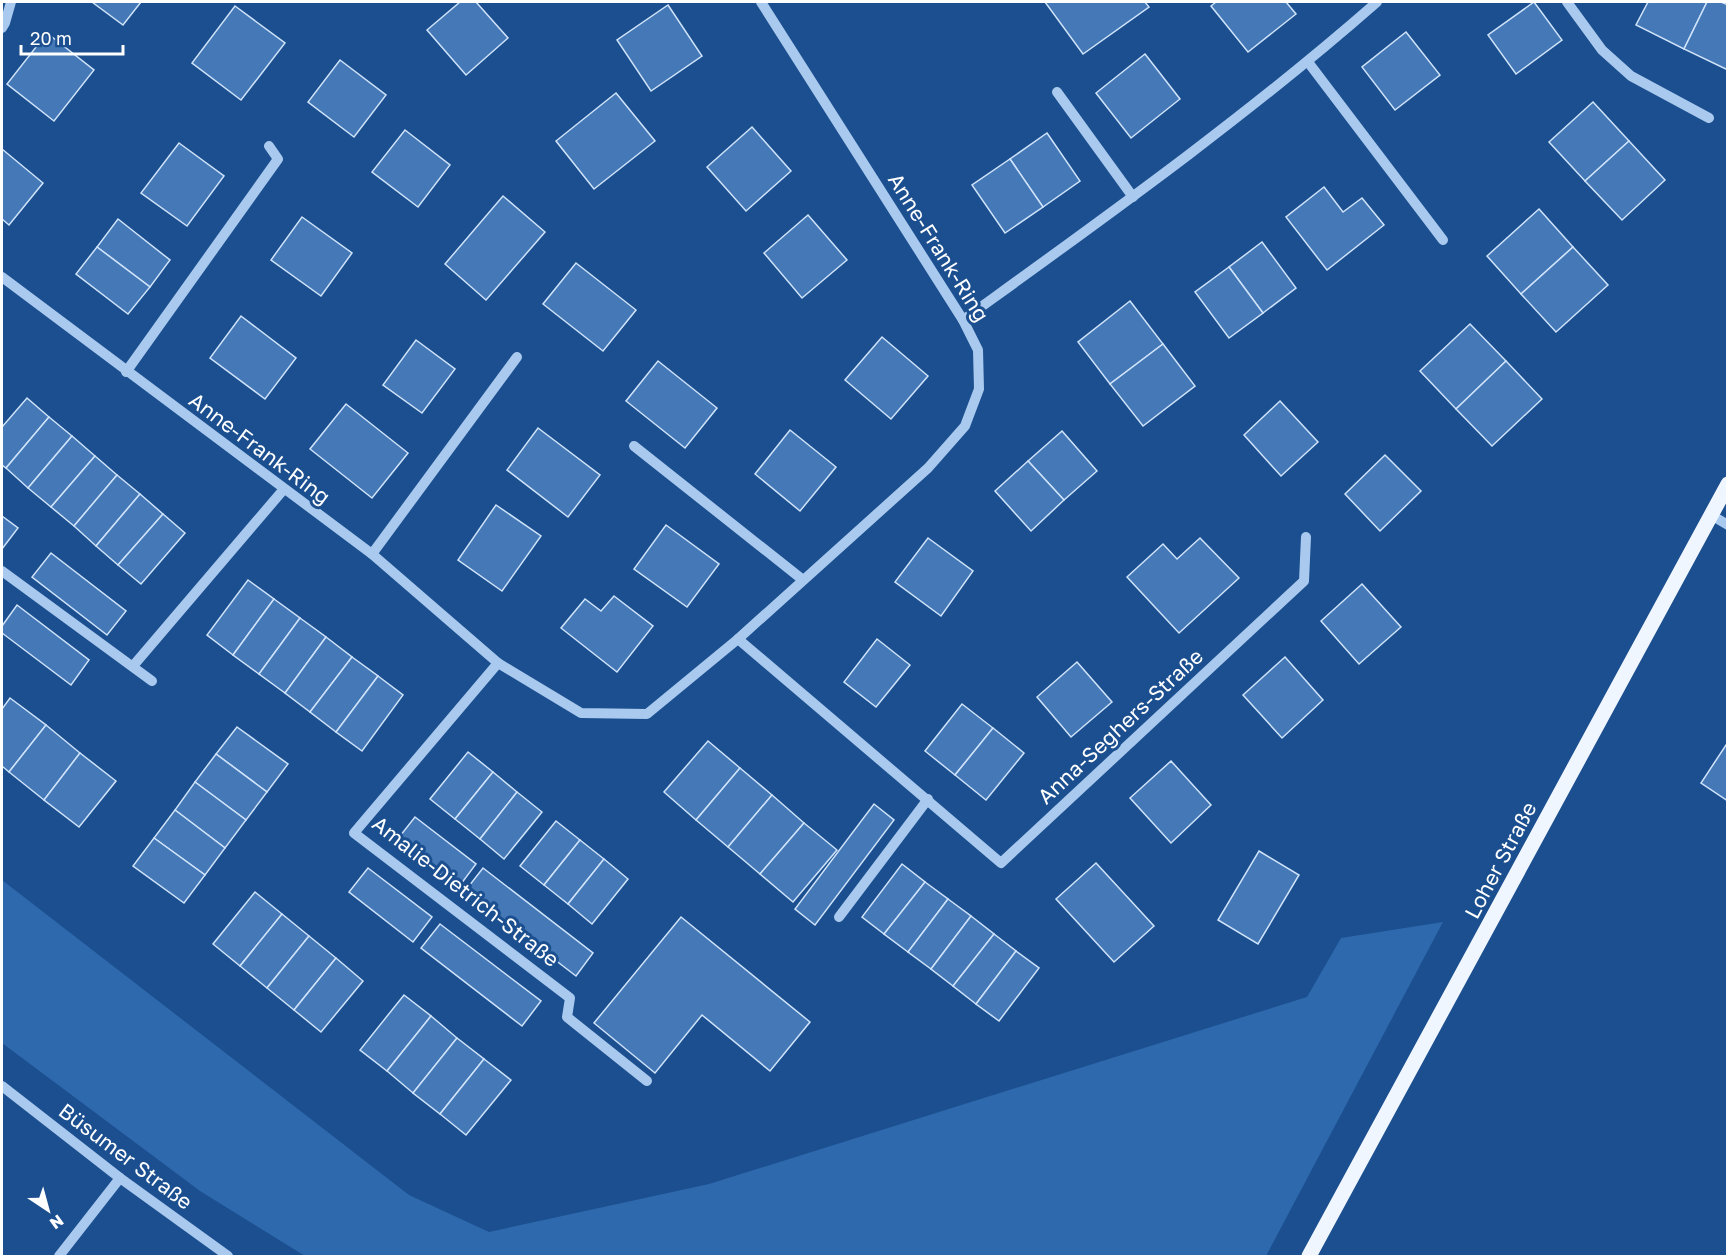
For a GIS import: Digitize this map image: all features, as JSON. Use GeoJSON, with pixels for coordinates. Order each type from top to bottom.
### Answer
{"type":"FeatureCollection","features":[{"type":"Feature","properties":{"kind":"main road","name":"Loher Straße"},"geometry":{"type":"LineString","coordinates":[[1310,1257],[1728,484]]}},
{"type":"Feature","properties":{"kind":"street"},"geometry":{"type":"LineString","coordinates":[[2,28],[11,2]]}},
{"type":"Feature","properties":{"kind":"street","name":"Anne-Frank-Ring"},"geometry":{"type":"LineString","coordinates":[[2,277],[372,554],[498,663],[581,713],[647,714],[738,639],[928,468],[965,426],[979,389],[978,350],[963,320],[761,2]]}},
{"type":"Feature","properties":{"kind":"street"},"geometry":{"type":"LineString","coordinates":[[963,320],[1133,197],[1308,62],[1377,2]]}},
{"type":"Feature","properties":{"kind":"street"},"geometry":{"type":"LineString","coordinates":[[1567,2],[1602,50],[1631,76],[1709,118]]}},
{"type":"Feature","properties":{"kind":"street"},"geometry":{"type":"LineString","coordinates":[[1308,62],[1443,240]]}},
{"type":"Feature","properties":{"kind":"street"},"geometry":{"type":"LineString","coordinates":[[1057,92],[1133,197]]}},
{"type":"Feature","properties":{"kind":"street"},"geometry":{"type":"LineString","coordinates":[[126,372],[278,159],[269,146]]}},
{"type":"Feature","properties":{"kind":"street"},"geometry":{"type":"LineString","coordinates":[[372,554],[517,357]]}},
{"type":"Feature","properties":{"kind":"street"},"geometry":{"type":"LineString","coordinates":[[634,446],[803,580]]}},
{"type":"Feature","properties":{"kind":"street"},"geometry":{"type":"LineString","coordinates":[[133,666],[284,489]]}},
{"type":"Feature","properties":{"kind":"street"},"geometry":{"type":"LineString","coordinates":[[1711,515],[1728,525]]}},
{"type":"Feature","properties":{"kind":"street","name":"Anna-Seghers-Straße"},"geometry":{"type":"LineString","coordinates":[[738,639],[1001,863],[1304,581],[1306,537]]}},
{"type":"Feature","properties":{"kind":"street"},"geometry":{"type":"LineString","coordinates":[[2,571],[152,681]]}},
{"type":"Feature","properties":{"kind":"street","name":"Amalie-Dietrich-Straße"},"geometry":{"type":"LineString","coordinates":[[498,663],[354,833],[570,998],[567,1017],[647,1081]]}},
{"type":"Feature","properties":{"kind":"street"},"geometry":{"type":"LineString","coordinates":[[839,917],[928,800]]}},
{"type":"Feature","properties":{"kind":"street","name":"Büsumer Straße"},"geometry":{"type":"LineString","coordinates":[[2,1086],[120,1178],[228,1257]]}},
{"type":"Feature","properties":{"kind":"street"},"geometry":{"type":"LineString","coordinates":[[64,1255],[120,1178]]}},
{"type":"Feature","properties":{"kind":"shaded area"},"geometry":{"type":"Polygon","coordinates":[[[2,880],[409,1195],[489,1232],[709,1184],[1307,997],[1341,938],[1443,922],[1266,1256],[305,1256],[200,1191],[2,1043],[2,880]]]}},
{"type":"Feature","properties":{"kind":"building"},"geometry":{"type":"Polygon","coordinates":[[[92,2],[141,2],[123,25],[92,2]]]}},
{"type":"Feature","properties":{"kind":"building"},"geometry":{"type":"Polygon","coordinates":[[[460,2],[476,2],[508,38],[466,75],[427,30],[460,2]]]}},
{"type":"Feature","properties":{"kind":"building"},"geometry":{"type":"Polygon","coordinates":[[[1045,2],[1145,2],[1149,7],[1083,54],[1045,2]]]}},
{"type":"Feature","properties":{"kind":"building"},"geometry":{"type":"Polygon","coordinates":[[[1216,2],[1286,2],[1296,14],[1248,52],[1211,6],[1216,2]]]}},
{"type":"Feature","properties":{"kind":"building"},"geometry":{"type":"Polygon","coordinates":[[[1534,2],[1562,40],[1516,74],[1488,35],[1534,2]]]}},
{"type":"Feature","properties":{"kind":"building"},"geometry":{"type":"Polygon","coordinates":[[[1648,2],[1707,2],[1684,49],[1636,25],[1648,2]]]}},
{"type":"Feature","properties":{"kind":"building"},"geometry":{"type":"Polygon","coordinates":[[[1707,2],[1721,2],[1728,5],[1728,70],[1684,49],[1707,2]]]}},
{"type":"Feature","properties":{"kind":"building"},"geometry":{"type":"Polygon","coordinates":[[[668,5],[702,56],[651,91],[617,40],[668,5]]]}},
{"type":"Feature","properties":{"kind":"building"},"geometry":{"type":"Polygon","coordinates":[[[235,6],[285,43],[241,100],[192,63],[235,6]]]}},
{"type":"Feature","properties":{"kind":"building"},"geometry":{"type":"Polygon","coordinates":[[[1406,32],[1440,75],[1395,110],[1362,67],[1406,32]]]}},
{"type":"Feature","properties":{"kind":"building"},"geometry":{"type":"Polygon","coordinates":[[[47,33],[94,70],[54,121],[7,84],[47,33]]]}},
{"type":"Feature","properties":{"kind":"building"},"geometry":{"type":"Polygon","coordinates":[[[1145,54],[1180,99],[1131,138],[1096,93],[1145,54]]]}},
{"type":"Feature","properties":{"kind":"building"},"geometry":{"type":"Polygon","coordinates":[[[340,60],[386,95],[354,137],[308,102],[340,60]]]}},
{"type":"Feature","properties":{"kind":"building"},"geometry":{"type":"Polygon","coordinates":[[[616,93],[655,141],[594,189],[556,141],[616,93]]]}},
{"type":"Feature","properties":{"kind":"building"},"geometry":{"type":"Polygon","coordinates":[[[1593,102],[1629,141],[1585,181],[1549,142],[1593,102]]]}},
{"type":"Feature","properties":{"kind":"building"},"geometry":{"type":"Polygon","coordinates":[[[752,127],[791,171],[746,211],[707,167],[752,127]]]}},
{"type":"Feature","properties":{"kind":"building"},"geometry":{"type":"Polygon","coordinates":[[[405,130],[450,165],[418,207],[372,172],[405,130]]]}},
{"type":"Feature","properties":{"kind":"building"},"geometry":{"type":"Polygon","coordinates":[[[1047,133],[1080,181],[1043,207],[1010,159],[1047,133]]]}},
{"type":"Feature","properties":{"kind":"building"},"geometry":{"type":"Polygon","coordinates":[[[1629,141],[1665,180],[1622,220],[1585,181],[1629,141]]]}},
{"type":"Feature","properties":{"kind":"building"},"geometry":{"type":"Polygon","coordinates":[[[179,143],[224,176],[187,226],[141,193],[179,143]]]}},
{"type":"Feature","properties":{"kind":"building"},"geometry":{"type":"Polygon","coordinates":[[[2,149],[43,183],[9,225],[2,219],[2,149]]]}},
{"type":"Feature","properties":{"kind":"building"},"geometry":{"type":"Polygon","coordinates":[[[1010,159],[1043,207],[1005,233],[972,185],[1010,159]]]}},
{"type":"Feature","properties":{"kind":"building"},"geometry":{"type":"Polygon","coordinates":[[[1324,187],[1343,212],[1362,198],[1384,225],[1327,270],[1286,217],[1324,187]]]}},
{"type":"Feature","properties":{"kind":"building"},"geometry":{"type":"Polygon","coordinates":[[[503,196],[545,232],[486,300],[445,264],[503,196]]]}},
{"type":"Feature","properties":{"kind":"building"},"geometry":{"type":"Polygon","coordinates":[[[1539,209],[1573,247],[1521,294],[1487,256],[1539,209]]]}},
{"type":"Feature","properties":{"kind":"building"},"geometry":{"type":"Polygon","coordinates":[[[808,215],[847,260],[802,298],[764,253],[808,215]]]}},
{"type":"Feature","properties":{"kind":"building"},"geometry":{"type":"Polygon","coordinates":[[[302,217],[352,253],[321,296],[271,260],[302,217]]]}},
{"type":"Feature","properties":{"kind":"building"},"geometry":{"type":"Polygon","coordinates":[[[118,219],[170,260],[150,287],[97,247],[118,219]]]}},
{"type":"Feature","properties":{"kind":"building"},"geometry":{"type":"Polygon","coordinates":[[[1262,242],[1296,288],[1263,313],[1229,267],[1262,242]]]}},
{"type":"Feature","properties":{"kind":"building"},"geometry":{"type":"Polygon","coordinates":[[[97,247],[150,287],[128,314],[76,274],[97,247]]]}},
{"type":"Feature","properties":{"kind":"building"},"geometry":{"type":"Polygon","coordinates":[[[1573,247],[1608,285],[1556,332],[1521,294],[1573,247]]]}},
{"type":"Feature","properties":{"kind":"building"},"geometry":{"type":"Polygon","coordinates":[[[576,263],[636,310],[603,351],[543,304],[576,263]]]}},
{"type":"Feature","properties":{"kind":"building"},"geometry":{"type":"Polygon","coordinates":[[[1229,267],[1263,313],[1229,338],[1195,292],[1229,267]]]}},
{"type":"Feature","properties":{"kind":"building"},"geometry":{"type":"Polygon","coordinates":[[[1130,301],[1163,344],[1110,384],[1078,342],[1130,301]]]}},
{"type":"Feature","properties":{"kind":"building"},"geometry":{"type":"Polygon","coordinates":[[[241,316],[296,358],[265,399],[210,358],[241,316]]]}},
{"type":"Feature","properties":{"kind":"building"},"geometry":{"type":"Polygon","coordinates":[[[1470,324],[1506,361],[1456,409],[1420,371],[1470,324]]]}},
{"type":"Feature","properties":{"kind":"building"},"geometry":{"type":"Polygon","coordinates":[[[882,337],[928,376],[891,419],[845,380],[882,337]]]}},
{"type":"Feature","properties":{"kind":"building"},"geometry":{"type":"Polygon","coordinates":[[[416,340],[455,369],[422,413],[383,385],[416,340]]]}},
{"type":"Feature","properties":{"kind":"building"},"geometry":{"type":"Polygon","coordinates":[[[1163,344],[1195,386],[1143,426],[1110,384],[1163,344]]]}},
{"type":"Feature","properties":{"kind":"building"},"geometry":{"type":"Polygon","coordinates":[[[658,361],[717,408],[685,448],[626,401],[658,361]]]}},
{"type":"Feature","properties":{"kind":"building"},"geometry":{"type":"Polygon","coordinates":[[[1506,361],[1542,399],[1492,446],[1456,409],[1506,361]]]}},
{"type":"Feature","properties":{"kind":"building"},"geometry":{"type":"Polygon","coordinates":[[[27,398],[49,417],[6,468],[2,465],[2,427],[27,398]]]}},
{"type":"Feature","properties":{"kind":"building"},"geometry":{"type":"Polygon","coordinates":[[[1280,401],[1318,442],[1281,476],[1244,435],[1280,401]]]}},
{"type":"Feature","properties":{"kind":"building"},"geometry":{"type":"Polygon","coordinates":[[[346,404],[408,453],[372,498],[310,449],[346,404]]]}},
{"type":"Feature","properties":{"kind":"building"},"geometry":{"type":"Polygon","coordinates":[[[49,417],[72,436],[28,488],[6,468],[49,417]]]}},
{"type":"Feature","properties":{"kind":"building"},"geometry":{"type":"Polygon","coordinates":[[[538,428],[600,475],[568,517],[507,470],[538,428]]]}},
{"type":"Feature","properties":{"kind":"building"},"geometry":{"type":"Polygon","coordinates":[[[790,430],[836,467],[800,511],[755,474],[790,430]]]}},
{"type":"Feature","properties":{"kind":"building"},"geometry":{"type":"Polygon","coordinates":[[[1062,431],[1097,471],[1064,500],[1028,461],[1062,431]]]}},
{"type":"Feature","properties":{"kind":"building"},"geometry":{"type":"Polygon","coordinates":[[[72,436],[95,456],[51,507],[28,488],[72,436]]]}},
{"type":"Feature","properties":{"kind":"building"},"geometry":{"type":"Polygon","coordinates":[[[1385,455],[1421,491],[1380,531],[1345,494],[1385,455]]]}},
{"type":"Feature","properties":{"kind":"building"},"geometry":{"type":"Polygon","coordinates":[[[95,456],[117,475],[74,526],[51,507],[95,456]]]}},
{"type":"Feature","properties":{"kind":"building"},"geometry":{"type":"Polygon","coordinates":[[[1028,461],[1064,500],[1031,531],[995,491],[1028,461]]]}},
{"type":"Feature","properties":{"kind":"building"},"geometry":{"type":"Polygon","coordinates":[[[117,475],[140,494],[96,546],[74,526],[117,475]]]}},
{"type":"Feature","properties":{"kind":"building"},"geometry":{"type":"Polygon","coordinates":[[[140,494],[163,514],[118,565],[96,546],[140,494]]]}},
{"type":"Feature","properties":{"kind":"building"},"geometry":{"type":"Polygon","coordinates":[[[496,505],[541,536],[502,591],[458,560],[496,505]]]}},
{"type":"Feature","properties":{"kind":"building"},"geometry":{"type":"Polygon","coordinates":[[[163,514],[185,533],[141,584],[118,565],[163,514]]]}},
{"type":"Feature","properties":{"kind":"building"},"geometry":{"type":"Polygon","coordinates":[[[2,516],[18,528],[2,549],[2,516]]]}},
{"type":"Feature","properties":{"kind":"building"},"geometry":{"type":"Polygon","coordinates":[[[666,525],[719,564],[687,607],[634,569],[666,525]]]}},
{"type":"Feature","properties":{"kind":"building"},"geometry":{"type":"Polygon","coordinates":[[[928,538],[973,571],[941,616],[895,582],[928,538]]]}},
{"type":"Feature","properties":{"kind":"building"},"geometry":{"type":"Polygon","coordinates":[[[1200,538],[1239,578],[1179,633],[1127,577],[1163,544],[1177,559],[1200,538]]]}},
{"type":"Feature","properties":{"kind":"building"},"geometry":{"type":"Polygon","coordinates":[[[51,553],[126,611],[107,635],[32,577],[51,553]]]}},
{"type":"Feature","properties":{"kind":"building"},"geometry":{"type":"Polygon","coordinates":[[[248,580],[274,599],[233,655],[207,635],[248,580]]]}},
{"type":"Feature","properties":{"kind":"building"},"geometry":{"type":"Polygon","coordinates":[[[1362,584],[1401,627],[1359,664],[1321,621],[1362,584]]]}},
{"type":"Feature","properties":{"kind":"building"},"geometry":{"type":"Polygon","coordinates":[[[614,596],[653,626],[617,672],[561,628],[585,599],[601,611],[614,596]]]}},
{"type":"Feature","properties":{"kind":"building"},"geometry":{"type":"Polygon","coordinates":[[[274,599],[300,618],[259,674],[233,655],[274,599]]]}},
{"type":"Feature","properties":{"kind":"building"},"geometry":{"type":"Polygon","coordinates":[[[17,605],[89,660],[71,685],[2,633],[2,626],[17,605]]]}},
{"type":"Feature","properties":{"kind":"building"},"geometry":{"type":"Polygon","coordinates":[[[300,618],[326,637],[285,693],[259,674],[300,618]]]}},
{"type":"Feature","properties":{"kind":"building"},"geometry":{"type":"Polygon","coordinates":[[[326,637],[352,657],[310,712],[285,693],[326,637]]]}},
{"type":"Feature","properties":{"kind":"building"},"geometry":{"type":"Polygon","coordinates":[[[877,639],[910,665],[876,707],[844,682],[877,639]]]}},
{"type":"Feature","properties":{"kind":"building"},"geometry":{"type":"Polygon","coordinates":[[[352,657],[378,676],[336,732],[310,712],[352,657]]]}},
{"type":"Feature","properties":{"kind":"building"},"geometry":{"type":"Polygon","coordinates":[[[1285,657],[1323,700],[1282,738],[1243,695],[1285,657]]]}},
{"type":"Feature","properties":{"kind":"building"},"geometry":{"type":"Polygon","coordinates":[[[1077,662],[1112,702],[1071,737],[1037,697],[1077,662]]]}},
{"type":"Feature","properties":{"kind":"building"},"geometry":{"type":"Polygon","coordinates":[[[378,676],[403,695],[362,751],[336,732],[378,676]]]}},
{"type":"Feature","properties":{"kind":"building"},"geometry":{"type":"Polygon","coordinates":[[[10,698],[46,725],[9,772],[2,766],[2,709],[10,698]]]}},
{"type":"Feature","properties":{"kind":"building"},"geometry":{"type":"Polygon","coordinates":[[[962,704],[993,728],[955,775],[925,751],[962,704]]]}},
{"type":"Feature","properties":{"kind":"building"},"geometry":{"type":"Polygon","coordinates":[[[46,725],[80,753],[44,800],[9,772],[46,725]]]}},
{"type":"Feature","properties":{"kind":"building"},"geometry":{"type":"Polygon","coordinates":[[[237,727],[288,764],[267,792],[216,754],[237,727]]]}},
{"type":"Feature","properties":{"kind":"building"},"geometry":{"type":"Polygon","coordinates":[[[993,728],[1024,753],[986,800],[955,775],[993,728]]]}},
{"type":"Feature","properties":{"kind":"building"},"geometry":{"type":"Polygon","coordinates":[[[708,741],[740,768],[696,820],[664,792],[708,741]]]}},
{"type":"Feature","properties":{"kind":"building"},"geometry":{"type":"Polygon","coordinates":[[[1728,742],[1728,801],[1701,783],[1728,742]]]}},
{"type":"Feature","properties":{"kind":"building"},"geometry":{"type":"Polygon","coordinates":[[[468,752],[493,772],[455,819],[430,799],[468,752]]]}},
{"type":"Feature","properties":{"kind":"building"},"geometry":{"type":"Polygon","coordinates":[[[80,753],[116,781],[79,827],[44,800],[80,753]]]}},
{"type":"Feature","properties":{"kind":"building"},"geometry":{"type":"Polygon","coordinates":[[[216,754],[267,792],[246,820],[195,782],[216,754]]]}},
{"type":"Feature","properties":{"kind":"building"},"geometry":{"type":"Polygon","coordinates":[[[1171,761],[1211,805],[1171,843],[1130,798],[1171,761]]]}},
{"type":"Feature","properties":{"kind":"building"},"geometry":{"type":"Polygon","coordinates":[[[740,768],[772,795],[728,847],[696,820],[740,768]]]}},
{"type":"Feature","properties":{"kind":"building"},"geometry":{"type":"Polygon","coordinates":[[[493,772],[517,792],[480,839],[455,819],[493,772]]]}},
{"type":"Feature","properties":{"kind":"building"},"geometry":{"type":"Polygon","coordinates":[[[195,782],[246,820],[225,848],[175,810],[195,782]]]}},
{"type":"Feature","properties":{"kind":"building"},"geometry":{"type":"Polygon","coordinates":[[[517,792],[542,812],[504,859],[480,839],[517,792]]]}},
{"type":"Feature","properties":{"kind":"building"},"geometry":{"type":"Polygon","coordinates":[[[772,795],[804,823],[760,874],[728,847],[772,795]]]}},
{"type":"Feature","properties":{"kind":"building"},"geometry":{"type":"Polygon","coordinates":[[[874,804],[894,820],[815,925],[795,909],[874,804]]]}},
{"type":"Feature","properties":{"kind":"building"},"geometry":{"type":"Polygon","coordinates":[[[175,810],[225,848],[205,875],[154,838],[175,810]]]}},
{"type":"Feature","properties":{"kind":"building"},"geometry":{"type":"Polygon","coordinates":[[[415,817],[476,864],[458,888],[396,841],[415,817]]]}},
{"type":"Feature","properties":{"kind":"building"},"geometry":{"type":"Polygon","coordinates":[[[556,821],[580,840],[544,885],[520,866],[556,821]]]}},
{"type":"Feature","properties":{"kind":"building"},"geometry":{"type":"Polygon","coordinates":[[[804,823],[837,850],[793,902],[760,874],[804,823]]]}},
{"type":"Feature","properties":{"kind":"building"},"geometry":{"type":"Polygon","coordinates":[[[154,838],[205,875],[184,903],[133,866],[154,838]]]}},
{"type":"Feature","properties":{"kind":"building"},"geometry":{"type":"Polygon","coordinates":[[[580,840],[604,859],[568,904],[544,885],[580,840]]]}},
{"type":"Feature","properties":{"kind":"building"},"geometry":{"type":"Polygon","coordinates":[[[1259,851],[1299,875],[1258,944],[1218,920],[1259,851]]]}},
{"type":"Feature","properties":{"kind":"building"},"geometry":{"type":"Polygon","coordinates":[[[604,859],[628,879],[592,924],[568,904],[604,859]]]}},
{"type":"Feature","properties":{"kind":"building"},"geometry":{"type":"Polygon","coordinates":[[[1096,863],[1154,926],[1114,962],[1056,899],[1096,863]]]}},
{"type":"Feature","properties":{"kind":"building"},"geometry":{"type":"Polygon","coordinates":[[[902,864],[925,882],[884,934],[862,917],[902,864]]]}},
{"type":"Feature","properties":{"kind":"building"},"geometry":{"type":"Polygon","coordinates":[[[368,868],[432,917],[413,942],[349,892],[368,868]]]}},
{"type":"Feature","properties":{"kind":"building"},"geometry":{"type":"Polygon","coordinates":[[[483,868],[593,953],[576,976],[465,891],[483,868]]]}},
{"type":"Feature","properties":{"kind":"building"},"geometry":{"type":"Polygon","coordinates":[[[925,882],[948,899],[908,952],[884,934],[925,882]]]}},
{"type":"Feature","properties":{"kind":"building"},"geometry":{"type":"Polygon","coordinates":[[[255,892],[282,914],[240,966],[213,944],[255,892]]]}},
{"type":"Feature","properties":{"kind":"building"},"geometry":{"type":"Polygon","coordinates":[[[948,899],[971,916],[931,969],[908,952],[948,899]]]}},
{"type":"Feature","properties":{"kind":"building"},"geometry":{"type":"Polygon","coordinates":[[[282,914],[309,936],[267,988],[240,966],[282,914]]]}},
{"type":"Feature","properties":{"kind":"building"},"geometry":{"type":"Polygon","coordinates":[[[971,916],[994,934],[953,986],[931,969],[971,916]]]}},
{"type":"Feature","properties":{"kind":"building"},"geometry":{"type":"Polygon","coordinates":[[[681,917],[810,1022],[770,1071],[702,1015],[655,1073],[594,1023],[681,917]]]}},
{"type":"Feature","properties":{"kind":"building"},"geometry":{"type":"Polygon","coordinates":[[[440,924],[541,1001],[522,1026],[421,948],[440,924]]]}},
{"type":"Feature","properties":{"kind":"building"},"geometry":{"type":"Polygon","coordinates":[[[994,934],[1016,951],[976,1004],[953,986],[994,934]]]}},
{"type":"Feature","properties":{"kind":"building"},"geometry":{"type":"Polygon","coordinates":[[[309,936],[336,958],[294,1010],[267,988],[309,936]]]}},
{"type":"Feature","properties":{"kind":"building"},"geometry":{"type":"Polygon","coordinates":[[[1016,951],[1039,968],[999,1021],[976,1004],[1016,951]]]}},
{"type":"Feature","properties":{"kind":"building"},"geometry":{"type":"Polygon","coordinates":[[[336,958],[363,981],[321,1032],[294,1010],[336,958]]]}},
{"type":"Feature","properties":{"kind":"building"},"geometry":{"type":"Polygon","coordinates":[[[404,995],[431,1016],[387,1071],[360,1050],[404,995]]]}},
{"type":"Feature","properties":{"kind":"building"},"geometry":{"type":"Polygon","coordinates":[[[431,1016],[457,1038],[413,1093],[387,1071],[431,1016]]]}},
{"type":"Feature","properties":{"kind":"building"},"geometry":{"type":"Polygon","coordinates":[[[457,1038],[484,1059],[440,1114],[413,1093],[457,1038]]]}},
{"type":"Feature","properties":{"kind":"building"},"geometry":{"type":"Polygon","coordinates":[[[484,1059],[511,1080],[466,1135],[440,1114],[484,1059]]]}}]}
